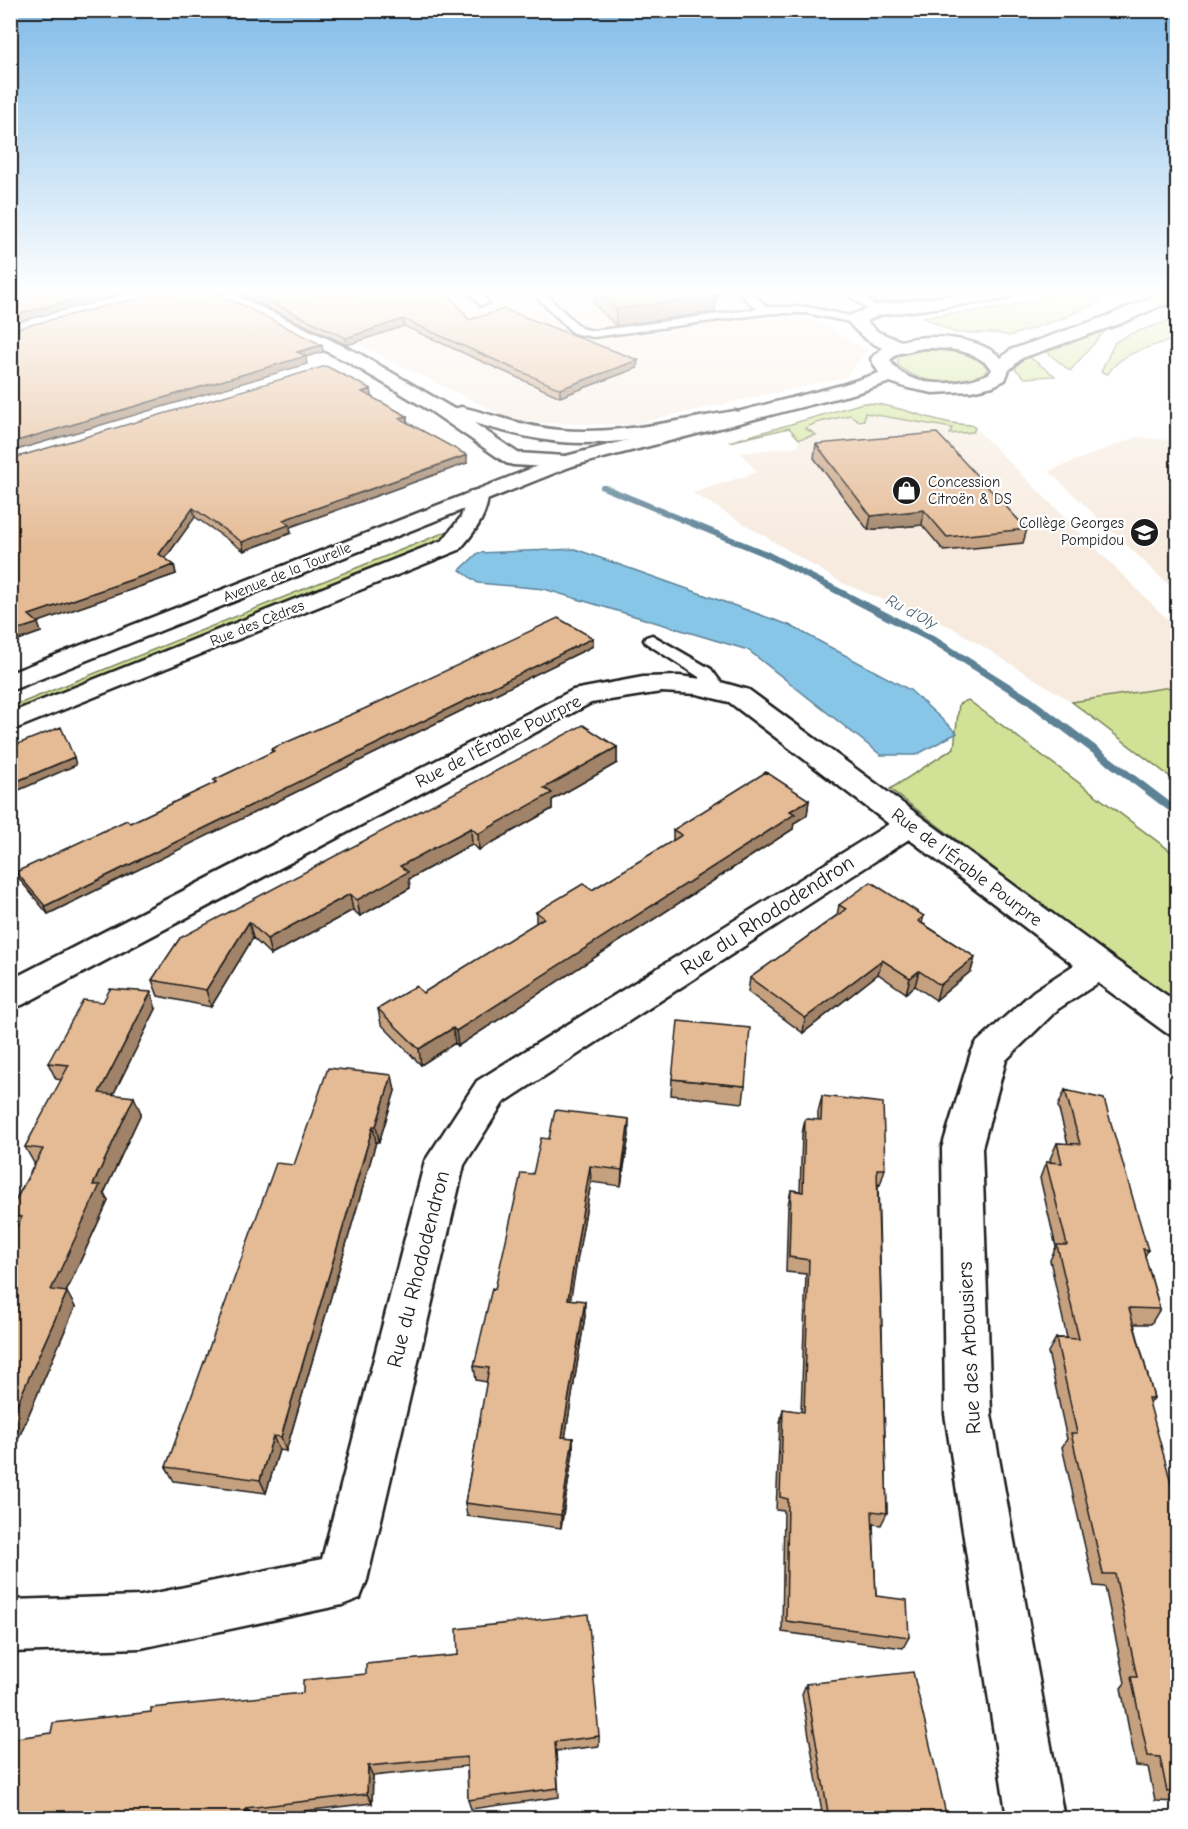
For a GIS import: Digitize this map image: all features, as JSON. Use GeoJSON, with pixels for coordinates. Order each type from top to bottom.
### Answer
{"type":"FeatureCollection","features":[{"type":"Feature","properties":{"kind":"street"},"geometry":{"type":"LineString","coordinates":[[390,379],[436,406],[513,459],[565,462],[849,389],[878,379]]}},
{"type":"Feature","properties":{"kind":"street"},"geometry":{"type":"LineString","coordinates":[[903,379],[919,385],[954,388],[994,379]]}},
{"type":"Feature","properties":{"kind":"street"},"geometry":{"type":"LineString","coordinates":[[436,406],[495,424],[561,436],[616,434],[741,417]]}},
{"type":"Feature","properties":{"kind":"street"},"geometry":{"type":"LineString","coordinates":[[426,517],[517,472],[513,459]]}},
{"type":"Feature","properties":{"kind":"street","name":"Avenue de la Tourelle"},"geometry":{"type":"LineString","coordinates":[[10,683],[565,462]]}},
{"type":"Feature","properties":{"kind":"street","name":"Rue des Cèdres"},"geometry":{"type":"LineString","coordinates":[[10,723],[451,546],[472,518],[476,510],[477,496]]}},
{"type":"Feature","properties":{"kind":"street","name":"Rue de l'Érable Pourpre"},"geometry":{"type":"LineString","coordinates":[[10,996],[584,696],[658,682],[687,683],[716,688],[739,696],[1099,966],[1178,1022]]}},
{"type":"Feature","properties":{"kind":"street","name":"Rue du Rhododendron"},"geometry":{"type":"LineString","coordinates":[[10,1626],[141,1622],[342,1580],[445,1161],[490,1092],[910,824]]}},
{"type":"Feature","properties":{"kind":"street","name":"Rue des Arbousiers"},"geometry":{"type":"LineString","coordinates":[[1036,1818],[968,1414],[962,1148],[989,1053],[1046,1000],[1099,966]]}},
{"type":"Feature","properties":{"kind":"lane"},"geometry":{"type":"LineString","coordinates":[[652,640],[705,673],[716,688]]}},
{"type":"Feature","properties":{"kind":"shaded area"},"geometry":{"type":"Polygon","coordinates":[[[429,379],[835,379],[628,425],[516,422],[429,379]]]}},
{"type":"Feature","properties":{"kind":"shaded area"},"geometry":{"type":"Polygon","coordinates":[[[865,413],[953,428],[950,434],[973,432],[975,428],[1177,629],[1177,686],[1072,702],[951,627],[844,584],[693,493],[757,472],[740,453],[799,446],[799,439],[815,435],[804,428],[850,415],[859,421],[865,413]]]}},
{"type":"Feature","properties":{"kind":"shaded area","name":"Collège Georges Pompidou"},"geometry":{"type":"Polygon","coordinates":[[[1136,437],[1177,441],[1177,593],[1049,471],[1136,437]]]}},
{"type":"Feature","properties":{"kind":"green space"},"geometry":{"type":"Polygon","coordinates":[[[927,379],[971,379],[954,382],[927,379]]]}},
{"type":"Feature","properties":{"kind":"green space"},"geometry":{"type":"Polygon","coordinates":[[[863,403],[891,407],[943,421],[971,425],[975,428],[973,432],[950,434],[952,428],[865,413],[864,420],[859,421],[850,415],[816,423],[805,428],[816,435],[799,439],[789,428],[729,442],[863,403]]]}},
{"type":"Feature","properties":{"kind":"green space"},"geometry":{"type":"Polygon","coordinates":[[[453,529],[444,539],[433,545],[11,716],[11,707],[453,529]]]}},
{"type":"Feature","properties":{"kind":"green space"},"geometry":{"type":"Polygon","coordinates":[[[1177,686],[1177,782],[1072,702],[1177,686]]]}},
{"type":"Feature","properties":{"kind":"green space"},"geometry":{"type":"Polygon","coordinates":[[[968,700],[1177,856],[1177,1001],[1067,924],[890,789],[954,748],[959,704],[968,700]]]}},
{"type":"Feature","properties":{"kind":"water"},"geometry":{"type":"Polygon","coordinates":[[[575,549],[789,625],[910,690],[957,733],[916,755],[881,755],[748,650],[544,589],[478,583],[460,570],[478,553],[575,549]]]}},
{"type":"Feature","properties":{"kind":"building"},"geometry":{"type":"Polygon","coordinates":[[[10,379],[227,379],[10,443],[10,379]]]}},
{"type":"Feature","properties":{"kind":"building"},"geometry":{"type":"Polygon","coordinates":[[[281,379],[352,379],[371,389],[362,392],[407,416],[399,418],[467,455],[283,520],[289,525],[242,542],[193,508],[159,554],[174,565],[29,615],[38,623],[10,632],[10,459],[281,379]]]}},
{"type":"Feature","properties":{"kind":"building"},"geometry":{"type":"Polygon","coordinates":[[[538,379],[586,379],[560,389],[538,379]]]}},
{"type":"Feature","properties":{"kind":"building","name":"Concession Citroën & DS"},"geometry":{"type":"Polygon","coordinates":[[[937,433],[1027,529],[947,537],[924,510],[871,516],[816,444],[937,433]]]}},
{"type":"Feature","properties":{"kind":"building"},"geometry":{"type":"Polygon","coordinates":[[[558,618],[593,638],[45,906],[16,872],[127,820],[130,823],[217,782],[214,780],[274,751],[271,749],[364,709],[558,618]]]}},
{"type":"Feature","properties":{"kind":"building"},"geometry":{"type":"Polygon","coordinates":[[[583,725],[617,747],[544,788],[552,793],[478,834],[471,828],[400,866],[408,872],[357,900],[350,894],[267,939],[249,922],[206,990],[152,980],[180,938],[583,725]]]}},
{"type":"Feature","properties":{"kind":"building"},"geometry":{"type":"Polygon","coordinates":[[[61,727],[74,757],[10,784],[10,747],[61,727]]]}},
{"type":"Feature","properties":{"kind":"building"},"geometry":{"type":"Polygon","coordinates":[[[766,772],[809,800],[790,811],[795,814],[456,1031],[453,1028],[419,1049],[378,1009],[416,986],[423,993],[544,918],[536,912],[583,884],[592,890],[682,835],[673,830],[766,772]]]}},
{"type":"Feature","properties":{"kind":"building"},"geometry":{"type":"Polygon","coordinates":[[[871,882],[924,916],[918,921],[975,957],[940,985],[919,971],[910,978],[882,960],[805,1018],[750,978],[846,909],[839,905],[871,882]]]}},
{"type":"Feature","properties":{"kind":"building"},"geometry":{"type":"Polygon","coordinates":[[[110,989],[151,992],[99,1093],[134,1097],[93,1185],[100,1185],[51,1290],[67,1292],[10,1420],[10,1240],[22,1217],[10,1215],[10,1211],[43,1149],[25,1147],[69,1065],[48,1063],[83,1000],[103,1002],[110,989]]]}},
{"type":"Feature","properties":{"kind":"building"},"geometry":{"type":"Polygon","coordinates":[[[678,1021],[750,1028],[745,1086],[672,1079],[678,1021]]]}},
{"type":"Feature","properties":{"kind":"building"},"geometry":{"type":"Polygon","coordinates":[[[328,1068],[392,1075],[376,1126],[373,1126],[281,1437],[273,1436],[260,1480],[166,1467],[276,1163],[294,1165],[328,1068]]]}},
{"type":"Feature","properties":{"kind":"building"},"geometry":{"type":"Polygon","coordinates":[[[1065,1090],[1104,1099],[1148,1250],[1143,1249],[1160,1309],[1129,1308],[1154,1398],[1148,1398],[1178,1508],[1178,1792],[1167,1792],[1160,1757],[1148,1756],[1131,1677],[1137,1677],[1115,1574],[1103,1574],[1071,1433],[1077,1433],[1056,1338],[1079,1339],[1057,1245],[1067,1245],[1046,1162],[1062,1163],[1057,1143],[1080,1144],[1065,1090]]]}},
{"type":"Feature","properties":{"kind":"building"},"geometry":{"type":"Polygon","coordinates":[[[822,1096],[883,1103],[885,1169],[877,1169],[887,1513],[872,1511],[876,1596],[907,1600],[909,1637],[786,1621],[788,1499],[780,1497],[783,1409],[804,1412],[809,1260],[789,1257],[791,1190],[803,1192],[805,1119],[821,1120],[822,1096]]]}},
{"type":"Feature","properties":{"kind":"building"},"geometry":{"type":"Polygon","coordinates":[[[555,1110],[629,1119],[622,1170],[590,1166],[568,1299],[585,1301],[562,1437],[573,1438],[561,1515],[465,1503],[489,1368],[474,1366],[492,1288],[495,1289],[521,1173],[533,1174],[541,1138],[549,1139],[555,1110]]]}},
{"type":"Feature","properties":{"kind":"building"},"geometry":{"type":"Polygon","coordinates":[[[588,1614],[599,1736],[555,1742],[558,1788],[468,1800],[467,1757],[368,1766],[367,1794],[246,1808],[245,1818],[10,1818],[10,1739],[51,1733],[53,1723],[151,1712],[151,1708],[303,1693],[303,1680],[366,1674],[366,1664],[458,1655],[457,1629],[588,1614]]]}},
{"type":"Feature","properties":{"kind":"building"},"geometry":{"type":"Polygon","coordinates":[[[913,1672],[947,1818],[829,1818],[806,1684],[913,1672]]]}},
{"type":"Feature","properties":{"kind":"waterway","name":"Ru d'Oly"},"geometry":{"type":"LineString","coordinates":[[603,487],[766,554],[935,641],[1027,699],[1178,814]]}},
{"type":"Feature","properties":{"kind":"place","name":"Concession Citroën & DS"},"geometry":{"type":"Point","coordinates":[907,491]}},
{"type":"Feature","properties":{"kind":"place","name":"Collège Georges Pompidou"},"geometry":{"type":"Point","coordinates":[1145,532]}}]}
